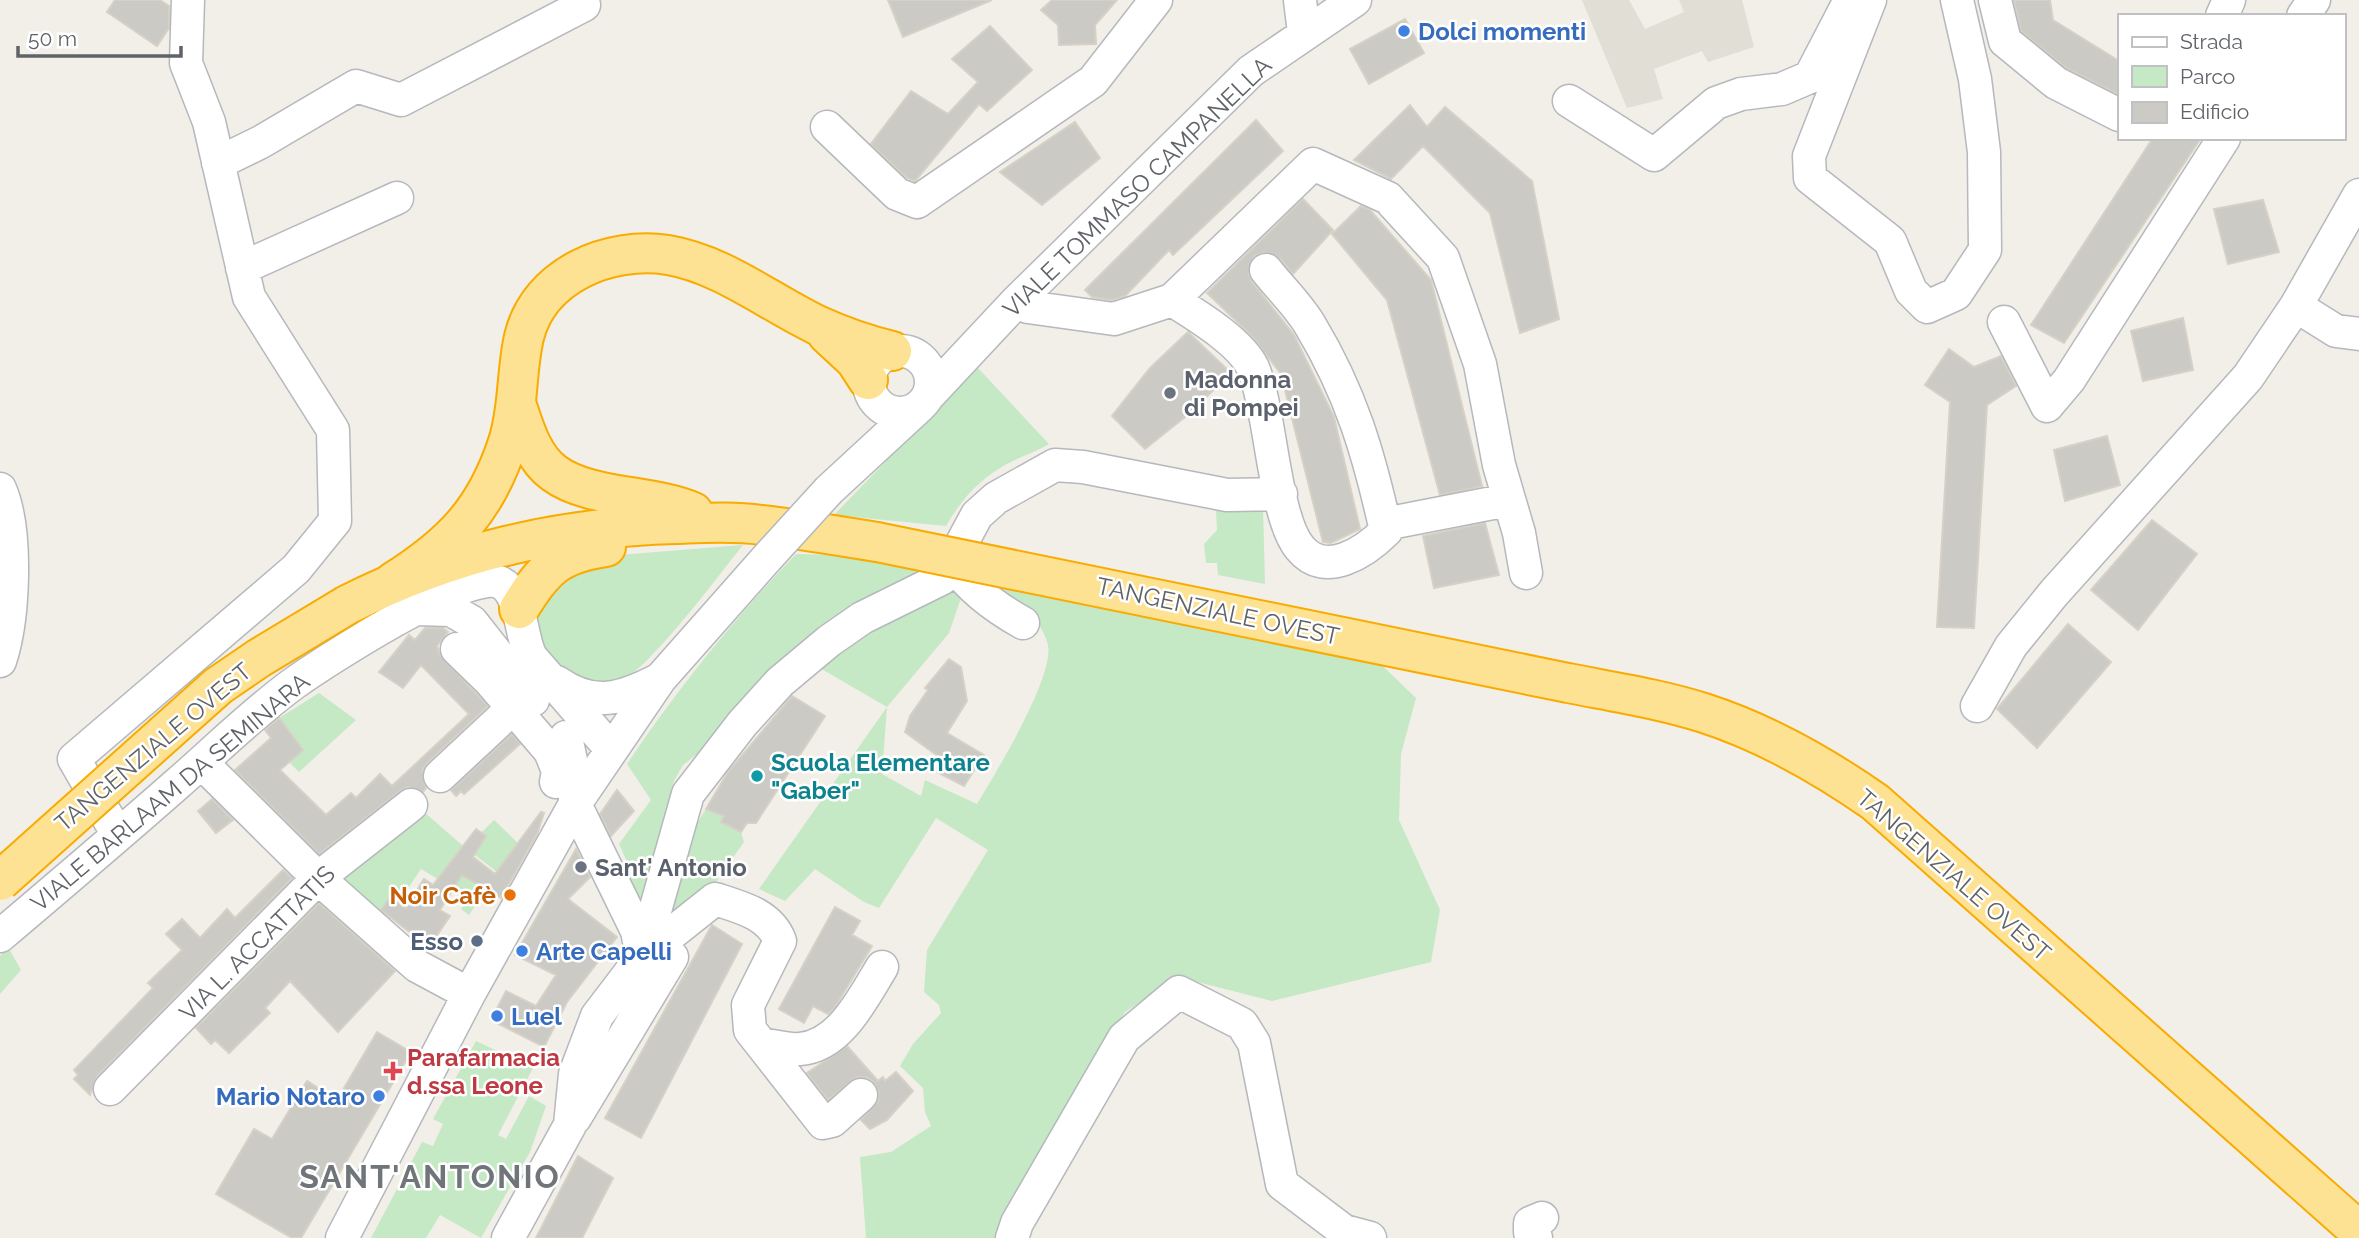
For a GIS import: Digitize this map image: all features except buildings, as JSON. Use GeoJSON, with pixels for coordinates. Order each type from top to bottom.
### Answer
{"type":"FeatureCollection","features":[{"type":"Feature","properties":{"kind":"highway"},"geometry":{"type":"LineString","coordinates":[[405,596],[479,508],[509,440],[520,357],[531,319],[542,301],[565,275],[593,263],[645,254],[669,256],[729,278],[818,325],[902,352]]}},
{"type":"Feature","properties":{"kind":"highway"},"geometry":{"type":"LineString","coordinates":[[818,325],[855,360],[868,385]]}},
{"type":"Feature","properties":{"kind":"highway"},"geometry":{"type":"LineString","coordinates":[[515,401],[533,448],[553,473],[595,488],[674,503],[718,523]]}},
{"type":"Feature","properties":{"kind":"highway"},"geometry":{"type":"LineString","coordinates":[[519,609],[551,565],[564,557],[579,551],[650,543],[718,523]]}},
{"type":"Feature","properties":{"kind":"highway","name":"TANGENZIALE OVEST"},"geometry":{"type":"LineString","coordinates":[[0,881],[218,687],[259,657],[347,605],[405,596],[463,556],[547,536],[626,526],[760,524],[877,542],[1568,683],[1703,713],[1797,754],[1849,784],[1904,824],[2008,920],[2359,1231]]}},
{"type":"Feature","properties":{"kind":"street"},"geometry":{"type":"LineString","coordinates":[[118,835],[74,759],[296,569],[335,521],[333,430],[249,297],[209,122],[186,63],[188,0]]}},
{"type":"Feature","properties":{"kind":"street"},"geometry":{"type":"LineString","coordinates":[[827,127],[897,194],[917,202],[1093,81],[1156,0]]}},
{"type":"Feature","properties":{"kind":"street"},"geometry":{"type":"LineString","coordinates":[[1300,0],[1304,33]]}},
{"type":"Feature","properties":{"kind":"street","name":"VIALE TOMMASO CAMPANELLA"},"geometry":{"type":"LineString","coordinates":[[342,1238],[470,994],[575,804],[660,680],[829,490],[925,401],[1016,302],[1251,71],[1355,0]]}},
{"type":"Feature","properties":{"kind":"street"},"geometry":{"type":"LineString","coordinates":[[1569,102],[1654,155],[1716,103],[1741,94],[1782,89],[1810,77],[1850,0]]}},
{"type":"Feature","properties":{"kind":"street"},"geometry":{"type":"LineString","coordinates":[[1870,0],[1809,156],[1810,178],[1890,241],[1911,290],[1927,307],[1956,294],[1985,250],[1984,152],[1975,79],[1956,0]]}},
{"type":"Feature","properties":{"kind":"street"},"geometry":{"type":"LineString","coordinates":[[1995,0],[2005,41],[2056,83],[2118,114]]}},
{"type":"Feature","properties":{"kind":"street"},"geometry":{"type":"LineString","coordinates":[[218,163],[261,142],[356,86],[401,100],[584,5]]}},
{"type":"Feature","properties":{"kind":"street"},"geometry":{"type":"LineString","coordinates":[[2004,322],[2047,406],[2069,380],[2223,140]]}},
{"type":"Feature","properties":{"kind":"street"},"geometry":{"type":"LineString","coordinates":[[1016,302],[1028,307],[1114,319],[1172,300],[1313,164],[1388,198],[1443,258],[1480,364],[1526,573]]}},
{"type":"Feature","properties":{"kind":"street"},"geometry":{"type":"LineString","coordinates":[[1978,706],[2011,646],[2184,445],[2248,377],[2297,306],[2359,195]]}},
{"type":"Feature","properties":{"kind":"street"},"geometry":{"type":"LineString","coordinates":[[242,268],[397,198]]}},
{"type":"Feature","properties":{"kind":"street"},"geometry":{"type":"LineString","coordinates":[[1172,300],[1215,327],[1252,367],[1287,520],[1299,548],[1317,562],[1336,562],[1367,551],[1387,531],[1374,473],[1351,402],[1309,322],[1266,270]]}},
{"type":"Feature","properties":{"kind":"street"},"geometry":{"type":"LineString","coordinates":[[2297,306],[2336,331],[2359,334]]}},
{"type":"Feature","properties":{"kind":"street","name":"VIALE TOMMASO CAMPANELLA"},"geometry":{"type":"LineString","coordinates":[[902,352],[948,350],[990,330]]}},
{"type":"Feature","properties":{"kind":"street"},"geometry":{"type":"LineString","coordinates":[[902,352],[920,358],[930,375],[925,401],[912,411],[891,413],[881,408],[868,385],[876,362],[902,352]]}},
{"type":"Feature","properties":{"kind":"street","name":"VIALE TOMMASO CAMPANELLA"},"geometry":{"type":"LineString","coordinates":[[829,490],[851,458],[867,422],[868,385]]}},
{"type":"Feature","properties":{"kind":"street"},"geometry":{"type":"LineString","coordinates":[[657,957],[688,794],[742,724],[780,682],[829,641],[887,604],[943,578],[953,564],[976,515],[996,498],[1055,465],[1083,467],[1227,495],[1281,494]]}},
{"type":"Feature","properties":{"kind":"street"},"geometry":{"type":"LineString","coordinates":[[0,489],[8,507],[12,556],[6,636],[0,661]]}},
{"type":"Feature","properties":{"kind":"street"},"geometry":{"type":"LineString","coordinates":[[1385,524],[1508,500]]}},
{"type":"Feature","properties":{"kind":"street"},"geometry":{"type":"LineString","coordinates":[[953,564],[965,580],[999,610],[1023,623]]}},
{"type":"Feature","properties":{"kind":"street","name":"VIALE BARLAAM DA SEMINARA"},"geometry":{"type":"LineString","coordinates":[[0,936],[293,685],[363,639],[405,596],[439,597],[491,580],[507,586],[519,609]]}},
{"type":"Feature","properties":{"kind":"street"},"geometry":{"type":"LineString","coordinates":[[405,596],[451,610],[513,708],[550,751],[558,771],[554,812],[534,878]]}},
{"type":"Feature","properties":{"kind":"street"},"geometry":{"type":"LineString","coordinates":[[467,638],[486,630],[501,628],[519,609]]}},
{"type":"Feature","properties":{"kind":"street"},"geometry":{"type":"LineString","coordinates":[[519,609],[523,641],[604,760]]}},
{"type":"Feature","properties":{"kind":"street"},"geometry":{"type":"LineString","coordinates":[[467,638],[523,689],[566,737],[604,760]]}},
{"type":"Feature","properties":{"kind":"street"},"geometry":{"type":"LineString","coordinates":[[542,671],[575,694],[592,698],[615,697],[636,692],[660,680]]}},
{"type":"Feature","properties":{"kind":"street"},"geometry":{"type":"LineString","coordinates":[[440,776],[513,708]]}},
{"type":"Feature","properties":{"kind":"street"},"geometry":{"type":"LineString","coordinates":[[566,737],[575,779],[575,804],[637,931],[657,957]]}},
{"type":"Feature","properties":{"kind":"street"},"geometry":{"type":"LineString","coordinates":[[213,774],[318,878],[417,966],[470,994]]}},
{"type":"Feature","properties":{"kind":"street","name":"VIA L. ACCATTATIS"},"geometry":{"type":"LineString","coordinates":[[110,1089],[318,878],[411,805]]}},
{"type":"Feature","properties":{"kind":"street"},"geometry":{"type":"LineString","coordinates":[[508,1238],[570,1125],[575,1074],[597,1016],[715,899],[748,909],[775,927],[779,941],[748,1005],[750,1030],[823,1123],[832,1121],[861,1096]]}},
{"type":"Feature","properties":{"kind":"street"},"geometry":{"type":"LineString","coordinates":[[761,1044],[801,1049],[834,1035],[860,1003],[882,967]]}},
{"type":"Feature","properties":{"kind":"street"},"geometry":{"type":"LineString","coordinates":[[1012,1238],[1017,1223],[1124,1038],[1180,992],[1242,1024],[1254,1043],[1282,1184],[1344,1231],[1370,1238]]}},
{"type":"Feature","properties":{"kind":"shaded area"},"geometry":{"type":"Polygon","coordinates":[[[1582,0],[1629,0],[1645,29],[1684,12],[1679,0],[1742,0],[1754,47],[1708,62],[1702,51],[1654,69],[1663,99],[1627,108],[1582,0]]]}},
{"type":"Feature","properties":{"kind":"green space"},"geometry":{"type":"Polygon","coordinates":[[[977,367],[1049,444],[1002,466],[983,480],[966,497],[946,526],[834,515],[977,367]]]}},
{"type":"Feature","properties":{"kind":"green space"},"geometry":{"type":"Polygon","coordinates":[[[1263,508],[1265,584],[1218,575],[1217,563],[1206,563],[1204,544],[1217,530],[1216,510],[1263,508]]]}},
{"type":"Feature","properties":{"kind":"green space"},"geometry":{"type":"Polygon","coordinates":[[[743,545],[658,649],[621,682],[607,688],[560,675],[533,631],[539,595],[581,558],[743,545]]]}},
{"type":"Feature","properties":{"kind":"green space"},"geometry":{"type":"Polygon","coordinates":[[[796,554],[840,555],[921,568],[964,589],[949,633],[887,707],[794,653],[706,747],[683,765],[674,781],[661,828],[647,916],[616,872],[629,866],[619,844],[651,800],[627,764],[707,655],[796,554]]]}},
{"type":"Feature","properties":{"kind":"green space"},"geometry":{"type":"Polygon","coordinates":[[[978,573],[1367,651],[1416,698],[1401,754],[1399,820],[1440,910],[1431,962],[1272,1001],[1178,977],[1125,1012],[1045,1147],[1004,1238],[866,1238],[860,1157],[891,1152],[931,1126],[925,1112],[923,1088],[900,1066],[913,1044],[941,1013],[939,1005],[924,992],[927,950],[988,850],[936,818],[879,908],[864,902],[815,869],[785,901],[759,889],[887,707],[882,774],[921,796],[925,780],[977,804],[1033,702],[1042,680],[1048,645],[1034,615],[1021,612],[978,573]]]}},
{"type":"Feature","properties":{"kind":"green space"},"geometry":{"type":"Polygon","coordinates":[[[319,693],[356,720],[299,772],[289,762],[303,749],[279,718],[319,693]]]}},
{"type":"Feature","properties":{"kind":"green space"},"geometry":{"type":"Polygon","coordinates":[[[415,804],[463,846],[486,889],[469,915],[461,909],[468,897],[421,869],[398,903],[389,897],[374,920],[329,879],[415,804]]]}},
{"type":"Feature","properties":{"kind":"green space"},"geometry":{"type":"Polygon","coordinates":[[[706,809],[724,816],[721,822],[741,832],[744,842],[709,892],[670,920],[674,876],[691,834],[706,809]]]}},
{"type":"Feature","properties":{"kind":"green space"},"geometry":{"type":"Polygon","coordinates":[[[494,820],[518,843],[497,872],[466,848],[494,820]]]}},
{"type":"Feature","properties":{"kind":"green space"},"geometry":{"type":"Polygon","coordinates":[[[8,947],[21,970],[0,994],[0,956],[8,947]]]}},
{"type":"Feature","properties":{"kind":"green space"},"geometry":{"type":"Polygon","coordinates":[[[476,1041],[533,1068],[498,1135],[506,1139],[529,1096],[546,1106],[530,1152],[481,1238],[440,1215],[426,1238],[371,1238],[422,1142],[433,1146],[443,1124],[433,1119],[476,1041]]]}},
{"type":"Feature","properties":{"kind":"place","name":"Dolci momenti"},"geometry":{"type":"Point","coordinates":[1404,31]}},
{"type":"Feature","properties":{"kind":"place","name":"Madonna di Pompei"},"geometry":{"type":"Point","coordinates":[1170,393]}},
{"type":"Feature","properties":{"kind":"place","name":"Scuola Elementare \"Gaber\""},"geometry":{"type":"Point","coordinates":[757,776]}},
{"type":"Feature","properties":{"kind":"place","name":"Sant' Antonio"},"geometry":{"type":"Point","coordinates":[581,867]}},
{"type":"Feature","properties":{"kind":"place","name":"Noir Cafè"},"geometry":{"type":"Point","coordinates":[510,895]}},
{"type":"Feature","properties":{"kind":"place","name":"Esso"},"geometry":{"type":"Point","coordinates":[477,941]}},
{"type":"Feature","properties":{"kind":"place","name":"Arte Capelli"},"geometry":{"type":"Point","coordinates":[522,951]}},
{"type":"Feature","properties":{"kind":"place","name":"Luel"},"geometry":{"type":"Point","coordinates":[497,1016]}},
{"type":"Feature","properties":{"kind":"place","name":"Parafarmacia d.ssa Leone"},"geometry":{"type":"Point","coordinates":[393,1071]}},
{"type":"Feature","properties":{"kind":"place","name":"Mario Notaro"},"geometry":{"type":"Point","coordinates":[379,1096]}},
{"type":"Feature","properties":{"kind":"district","name":"SANT'ANTONIO"},"geometry":{"type":"Point","coordinates":[430,1176]}}]}
